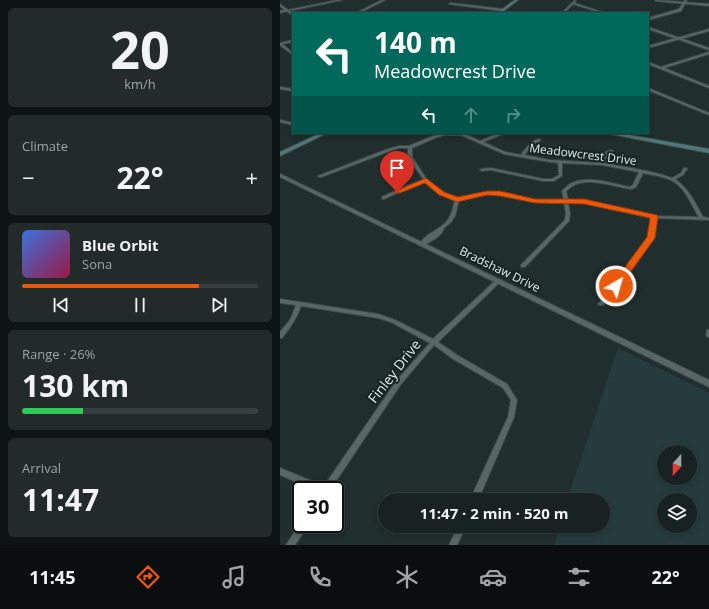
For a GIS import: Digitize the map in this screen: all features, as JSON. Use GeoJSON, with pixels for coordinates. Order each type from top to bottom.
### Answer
{"type":"FeatureCollection","features":[{"type":"Feature","properties":{"kind":"main road"},"geometry":{"type":"LineString","coordinates":[[500,12],[516,0]]}},
{"type":"Feature","properties":{"kind":"main road"},"geometry":{"type":"LineString","coordinates":[[280,154],[323,134]]}},
{"type":"Feature","properties":{"kind":"main road"},"geometry":{"type":"LineString","coordinates":[[626,134],[709,151]]}},
{"type":"Feature","properties":{"kind":"street"},"geometry":{"type":"LineString","coordinates":[[280,12],[341,0]]}},
{"type":"Feature","properties":{"kind":"street"},"geometry":{"type":"LineString","coordinates":[[359,12],[384,0]]}},
{"type":"Feature","properties":{"kind":"street"},"geometry":{"type":"LineString","coordinates":[[563,12],[576,0]]}},
{"type":"Feature","properties":{"kind":"street"},"geometry":{"type":"LineString","coordinates":[[656,0],[685,1],[709,5]]}},
{"type":"Feature","properties":{"kind":"street"},"geometry":{"type":"LineString","coordinates":[[649,18],[678,11],[682,8],[685,1]]}},
{"type":"Feature","properties":{"kind":"street"},"geometry":{"type":"LineString","coordinates":[[573,3],[601,12]]}},
{"type":"Feature","properties":{"kind":"street"},"geometry":{"type":"LineString","coordinates":[[450,4],[503,10]]}},
{"type":"Feature","properties":{"kind":"street"},"geometry":{"type":"LineString","coordinates":[[280,5],[292,14]]}},
{"type":"Feature","properties":{"kind":"street"},"geometry":{"type":"LineString","coordinates":[[649,28],[709,49]]}},
{"type":"Feature","properties":{"kind":"street"},"geometry":{"type":"LineString","coordinates":[[649,47],[709,30]]}},
{"type":"Feature","properties":{"kind":"street"},"geometry":{"type":"LineString","coordinates":[[292,41],[280,44],[282,48],[292,53]]}},
{"type":"Feature","properties":{"kind":"street"},"geometry":{"type":"LineString","coordinates":[[662,68],[709,53]]}},
{"type":"Feature","properties":{"kind":"street"},"geometry":{"type":"LineString","coordinates":[[649,63],[709,87]]}},
{"type":"Feature","properties":{"kind":"street"},"geometry":{"type":"LineString","coordinates":[[702,84],[709,82]]}},
{"type":"Feature","properties":{"kind":"street"},"geometry":{"type":"LineString","coordinates":[[280,88],[292,90]]}},
{"type":"Feature","properties":{"kind":"street"},"geometry":{"type":"LineString","coordinates":[[649,89],[709,114]]}},
{"type":"Feature","properties":{"kind":"street"},"geometry":{"type":"LineString","coordinates":[[280,121],[292,124]]}},
{"type":"Feature","properties":{"kind":"street","name":"Meadowcrest Drive"},"geometry":{"type":"LineString","coordinates":[[320,176],[389,150],[399,147],[410,147],[420,141],[444,134]]}},
{"type":"Feature","properties":{"kind":"street","name":"Meadowcrest Drive"},"geometry":{"type":"LineString","coordinates":[[465,134],[504,153],[560,162],[602,164],[642,171],[672,179],[685,190],[702,218]]}},
{"type":"Feature","properties":{"kind":"street"},"geometry":{"type":"LineString","coordinates":[[480,142],[495,134]]}},
{"type":"Feature","properties":{"kind":"street"},"geometry":{"type":"LineString","coordinates":[[522,156],[532,142],[539,140]]}},
{"type":"Feature","properties":{"kind":"street"},"geometry":{"type":"LineString","coordinates":[[410,147],[410,157],[426,181],[442,193],[457,200],[487,193],[535,201],[566,201],[604,205],[654,217],[709,219]]}},
{"type":"Feature","properties":{"kind":"street"},"geometry":{"type":"LineString","coordinates":[[602,164],[605,154],[611,151]]}},
{"type":"Feature","properties":{"kind":"street"},"geometry":{"type":"LineString","coordinates":[[482,170],[491,169],[543,180],[553,180],[561,175],[560,162]]}},
{"type":"Feature","properties":{"kind":"street"},"geometry":{"type":"LineString","coordinates":[[672,179],[682,174],[685,169]]}},
{"type":"Feature","properties":{"kind":"street"},"geometry":{"type":"LineString","coordinates":[[523,266],[567,220],[568,213],[564,191],[569,185],[578,181],[590,180],[631,188],[635,186],[642,171]]}},
{"type":"Feature","properties":{"kind":"street","name":"Bradshaw Drive"},"geometry":{"type":"LineString","coordinates":[[280,175],[709,384]]}},
{"type":"Feature","properties":{"kind":"street"},"geometry":{"type":"LineString","coordinates":[[384,198],[407,187],[426,181]]}},
{"type":"Feature","properties":{"kind":"street"},"geometry":{"type":"LineString","coordinates":[[422,244],[428,242],[437,235],[443,227],[450,222],[454,215],[457,200]]}},
{"type":"Feature","properties":{"kind":"street"},"geometry":{"type":"LineString","coordinates":[[601,304],[624,277],[648,243],[653,230],[654,217]]}},
{"type":"Feature","properties":{"kind":"street","name":"Finley Drive"},"geometry":{"type":"LineString","coordinates":[[331,481],[399,382],[434,342],[498,281]]}},
{"type":"Feature","properties":{"kind":"street"},"geometry":{"type":"LineString","coordinates":[[280,301],[386,318],[434,342],[505,386],[514,400],[511,417],[477,493]]}},
{"type":"Feature","properties":{"kind":"street"},"geometry":{"type":"LineString","coordinates":[[280,336],[297,313],[299,304]]}},
{"type":"Feature","properties":{"kind":"street"},"geometry":{"type":"LineString","coordinates":[[280,471],[304,481]]}},
{"type":"Feature","properties":{"kind":"street"},"geometry":{"type":"LineString","coordinates":[[290,545],[298,533]]}},
{"type":"Feature","properties":{"kind":"street"},"geometry":{"type":"LineString","coordinates":[[453,545],[459,533]]}},
{"type":"Feature","properties":{"kind":"shaded area"},"geometry":{"type":"Polygon","coordinates":[[[618,348],[709,393],[709,545],[554,545],[558,533],[610,533],[610,493],[569,493],[618,348]]]}},
{"type":"Feature","properties":{"kind":"route"},"geometry":{"type":"LineString","coordinates":[[397,192],[426,181],[442,193],[457,200],[487,193],[500,194],[535,201],[584,202],[604,205],[654,217],[651,238],[616,286]]}}]}
